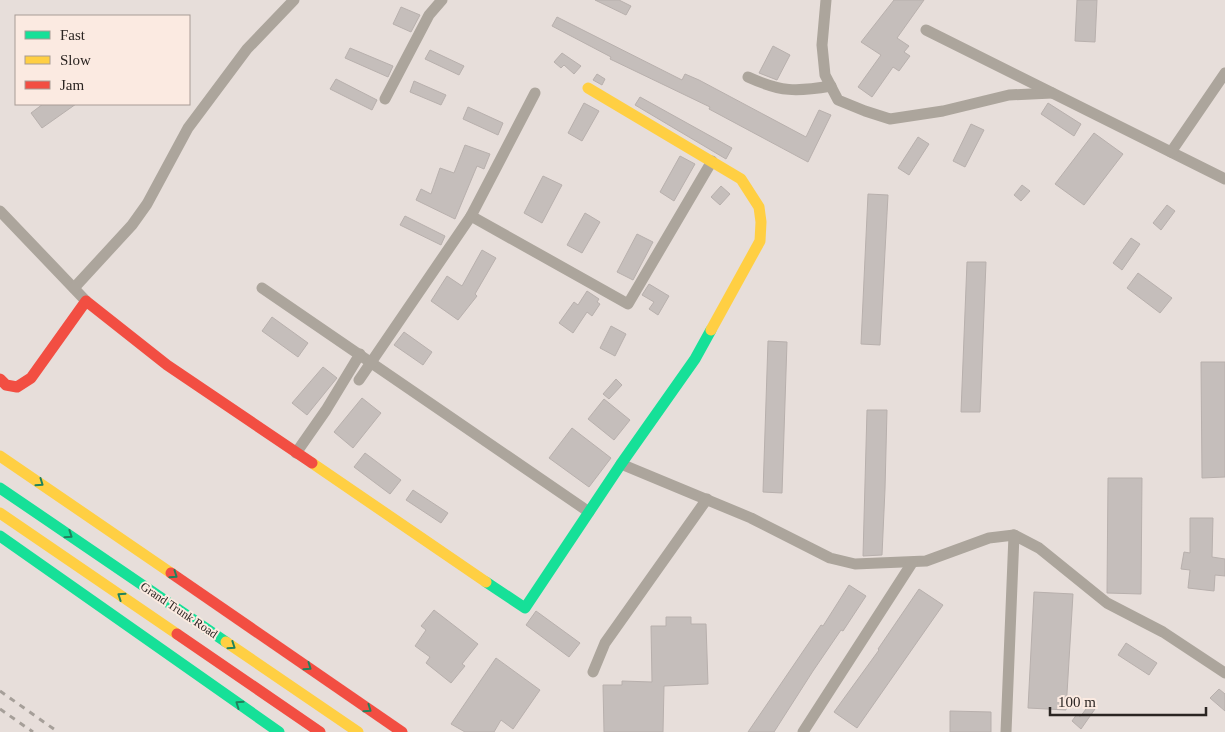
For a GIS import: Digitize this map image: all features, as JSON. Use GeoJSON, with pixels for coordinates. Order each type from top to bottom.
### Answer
{"type":"FeatureCollection","features":[{"type":"Feature","properties":{"kind":"main road"},"geometry":{"type":"LineString","coordinates":[[0,379],[6,385],[17,387],[31,378],[86,301],[167,364],[296,454],[525,608],[621,464],[695,359],[760,241],[763,218],[756,200],[741,178],[588,88]]}},
{"type":"Feature","properties":{"kind":"main road"},"geometry":{"type":"LineString","coordinates":[[0,456],[402,732]]}},
{"type":"Feature","properties":{"kind":"main road","name":"Grand Trunk Road"},"geometry":{"type":"LineString","coordinates":[[0,488],[358,732]]}},
{"type":"Feature","properties":{"kind":"main road","name":"Grand Trunk Road"},"geometry":{"type":"LineString","coordinates":[[0,513],[320,732]]}},
{"type":"Feature","properties":{"kind":"main road"},"geometry":{"type":"LineString","coordinates":[[0,536],[279,732]]}},
{"type":"Feature","properties":{"kind":"street"},"geometry":{"type":"LineString","coordinates":[[74,288],[132,225],[148,204],[188,128],[247,49],[294,0]]}},
{"type":"Feature","properties":{"kind":"street"},"geometry":{"type":"LineString","coordinates":[[385,99],[429,15],[442,0]]}},
{"type":"Feature","properties":{"kind":"street"},"geometry":{"type":"LineString","coordinates":[[826,0],[822,45],[825,75],[838,100],[890,119],[943,111],[1009,95],[1053,93]]}},
{"type":"Feature","properties":{"kind":"street"},"geometry":{"type":"LineString","coordinates":[[926,30],[1225,179]]}},
{"type":"Feature","properties":{"kind":"street"},"geometry":{"type":"LineString","coordinates":[[1171,152],[1225,73]]}},
{"type":"Feature","properties":{"kind":"street"},"geometry":{"type":"LineString","coordinates":[[748,78],[771,88],[787,91],[831,86]]}},
{"type":"Feature","properties":{"kind":"street"},"geometry":{"type":"LineString","coordinates":[[360,380],[471,216],[535,93]]}},
{"type":"Feature","properties":{"kind":"street"},"geometry":{"type":"LineString","coordinates":[[471,216],[628,304],[712,161]]}},
{"type":"Feature","properties":{"kind":"street"},"geometry":{"type":"LineString","coordinates":[[0,211],[86,301]]}},
{"type":"Feature","properties":{"kind":"street"},"geometry":{"type":"LineString","coordinates":[[262,288],[589,512]]}},
{"type":"Feature","properties":{"kind":"street"},"geometry":{"type":"LineString","coordinates":[[296,454],[326,410],[360,354]]}},
{"type":"Feature","properties":{"kind":"street"},"geometry":{"type":"LineString","coordinates":[[621,464],[707,499],[830,558],[855,564],[926,562],[989,538],[1014,535],[1039,548],[1106,603],[1163,632],[1225,673]]}},
{"type":"Feature","properties":{"kind":"street"},"geometry":{"type":"LineString","coordinates":[[593,672],[604,644],[707,499]]}},
{"type":"Feature","properties":{"kind":"street"},"geometry":{"type":"LineString","coordinates":[[1006,732],[1014,535]]}},
{"type":"Feature","properties":{"kind":"street"},"geometry":{"type":"LineString","coordinates":[[803,732],[912,562]]}},
{"type":"Feature","properties":{"kind":"building"},"geometry":{"type":"Polygon","coordinates":[[[595,0],[619,0],[631,6],[626,15],[595,0]]]}},
{"type":"Feature","properties":{"kind":"building"},"geometry":{"type":"Polygon","coordinates":[[[894,0],[924,0],[897,38],[909,46],[904,52],[910,56],[899,71],[893,67],[872,97],[858,87],[881,55],[861,42],[894,0]]]}},
{"type":"Feature","properties":{"kind":"building"},"geometry":{"type":"Polygon","coordinates":[[[1077,0],[1097,0],[1095,42],[1075,41],[1077,0]]]}},
{"type":"Feature","properties":{"kind":"building"},"geometry":{"type":"Polygon","coordinates":[[[401,7],[420,15],[411,32],[393,24],[401,7]]]}},
{"type":"Feature","properties":{"kind":"building"},"geometry":{"type":"Polygon","coordinates":[[[557,17],[682,80],[685,74],[699,80],[806,137],[819,110],[831,115],[808,162],[709,109],[710,107],[610,59],[611,57],[552,26],[557,17]]]}},
{"type":"Feature","properties":{"kind":"building"},"geometry":{"type":"Polygon","coordinates":[[[773,46],[790,55],[777,80],[759,73],[773,46]]]}},
{"type":"Feature","properties":{"kind":"building"},"geometry":{"type":"Polygon","coordinates":[[[350,48],[393,66],[388,77],[345,58],[350,48]]]}},
{"type":"Feature","properties":{"kind":"building"},"geometry":{"type":"Polygon","coordinates":[[[430,50],[464,66],[459,75],[425,59],[430,50]]]}},
{"type":"Feature","properties":{"kind":"building"},"geometry":{"type":"Polygon","coordinates":[[[562,53],[581,66],[574,74],[564,65],[561,68],[554,62],[562,53]]]}},
{"type":"Feature","properties":{"kind":"building"},"geometry":{"type":"Polygon","coordinates":[[[597,74],[605,79],[602,85],[593,80],[597,74]]]}},
{"type":"Feature","properties":{"kind":"building"},"geometry":{"type":"Polygon","coordinates":[[[336,79],[377,100],[372,110],[330,89],[336,79]]]}},
{"type":"Feature","properties":{"kind":"building"},"geometry":{"type":"Polygon","coordinates":[[[414,81],[446,95],[441,105],[410,92],[414,81]]]}},
{"type":"Feature","properties":{"kind":"building"},"geometry":{"type":"Polygon","coordinates":[[[640,97],[732,148],[726,159],[635,105],[640,97]]]}},
{"type":"Feature","properties":{"kind":"building"},"geometry":{"type":"Polygon","coordinates":[[[584,103],[599,111],[582,141],[568,133],[584,103]]]}},
{"type":"Feature","properties":{"kind":"building"},"geometry":{"type":"Polygon","coordinates":[[[1048,103],[1081,124],[1074,136],[1041,114],[1048,103]]]}},
{"type":"Feature","properties":{"kind":"building"},"geometry":{"type":"Polygon","coordinates":[[[42,105],[75,105],[42,128],[31,113],[42,105]]]}},
{"type":"Feature","properties":{"kind":"building"},"geometry":{"type":"Polygon","coordinates":[[[468,107],[503,123],[498,135],[463,119],[468,107]]]}},
{"type":"Feature","properties":{"kind":"building"},"geometry":{"type":"Polygon","coordinates":[[[971,124],[984,130],[965,167],[953,161],[971,124]]]}},
{"type":"Feature","properties":{"kind":"building"},"geometry":{"type":"Polygon","coordinates":[[[1094,133],[1123,154],[1084,205],[1055,184],[1094,133]]]}},
{"type":"Feature","properties":{"kind":"building"},"geometry":{"type":"Polygon","coordinates":[[[918,137],[929,144],[909,175],[898,168],[918,137]]]}},
{"type":"Feature","properties":{"kind":"building"},"geometry":{"type":"Polygon","coordinates":[[[465,145],[490,154],[484,169],[477,166],[455,219],[416,200],[421,189],[431,194],[440,168],[454,173],[465,145]]]}},
{"type":"Feature","properties":{"kind":"building"},"geometry":{"type":"Polygon","coordinates":[[[680,156],[695,164],[674,201],[660,192],[680,156]]]}},
{"type":"Feature","properties":{"kind":"building"},"geometry":{"type":"Polygon","coordinates":[[[543,176],[562,185],[542,223],[524,213],[543,176]]]}},
{"type":"Feature","properties":{"kind":"building"},"geometry":{"type":"Polygon","coordinates":[[[1022,185],[1030,191],[1021,201],[1014,195],[1022,185]]]}},
{"type":"Feature","properties":{"kind":"building"},"geometry":{"type":"Polygon","coordinates":[[[721,186],[730,194],[720,205],[711,197],[721,186]]]}},
{"type":"Feature","properties":{"kind":"building"},"geometry":{"type":"Polygon","coordinates":[[[868,194],[888,195],[880,345],[861,344],[868,194]]]}},
{"type":"Feature","properties":{"kind":"building"},"geometry":{"type":"Polygon","coordinates":[[[1167,205],[1175,211],[1161,230],[1153,223],[1167,205]]]}},
{"type":"Feature","properties":{"kind":"building"},"geometry":{"type":"Polygon","coordinates":[[[585,213],[600,222],[582,253],[567,245],[585,213]]]}},
{"type":"Feature","properties":{"kind":"building"},"geometry":{"type":"Polygon","coordinates":[[[405,216],[445,236],[441,245],[400,225],[405,216]]]}},
{"type":"Feature","properties":{"kind":"building"},"geometry":{"type":"Polygon","coordinates":[[[637,234],[653,242],[633,280],[617,272],[637,234]]]}},
{"type":"Feature","properties":{"kind":"building"},"geometry":{"type":"Polygon","coordinates":[[[1131,238],[1140,244],[1122,270],[1113,263],[1131,238]]]}},
{"type":"Feature","properties":{"kind":"building"},"geometry":{"type":"Polygon","coordinates":[[[482,250],[496,258],[475,294],[477,296],[458,320],[431,301],[447,276],[462,286],[482,250]]]}},
{"type":"Feature","properties":{"kind":"building"},"geometry":{"type":"Polygon","coordinates":[[[967,262],[986,262],[980,412],[961,412],[967,262]]]}},
{"type":"Feature","properties":{"kind":"building"},"geometry":{"type":"Polygon","coordinates":[[[1138,273],[1172,298],[1160,313],[1127,288],[1138,273]]]}},
{"type":"Feature","properties":{"kind":"building"},"geometry":{"type":"Polygon","coordinates":[[[649,284],[669,296],[658,315],[649,309],[654,302],[642,295],[649,284]]]}},
{"type":"Feature","properties":{"kind":"building"},"geometry":{"type":"Polygon","coordinates":[[[587,291],[599,299],[597,302],[600,304],[592,316],[587,312],[573,333],[559,323],[574,302],[578,305],[587,291]]]}},
{"type":"Feature","properties":{"kind":"building"},"geometry":{"type":"Polygon","coordinates":[[[272,317],[308,343],[298,357],[262,331],[272,317]]]}},
{"type":"Feature","properties":{"kind":"building"},"geometry":{"type":"Polygon","coordinates":[[[611,326],[626,334],[615,356],[600,348],[611,326]]]}},
{"type":"Feature","properties":{"kind":"building"},"geometry":{"type":"Polygon","coordinates":[[[404,332],[432,352],[423,365],[394,345],[404,332]]]}},
{"type":"Feature","properties":{"kind":"building"},"geometry":{"type":"Polygon","coordinates":[[[768,341],[787,342],[782,493],[763,492],[768,341]]]}},
{"type":"Feature","properties":{"kind":"building"},"geometry":{"type":"Polygon","coordinates":[[[1201,362],[1225,362],[1225,477],[1202,478],[1201,362]]]}},
{"type":"Feature","properties":{"kind":"building"},"geometry":{"type":"Polygon","coordinates":[[[323,367],[337,378],[307,415],[292,403],[323,367]]]}},
{"type":"Feature","properties":{"kind":"building"},"geometry":{"type":"Polygon","coordinates":[[[616,379],[622,385],[609,399],[603,394],[616,379]]]}},
{"type":"Feature","properties":{"kind":"building"},"geometry":{"type":"Polygon","coordinates":[[[362,398],[381,413],[353,448],[334,432],[362,398]]]}},
{"type":"Feature","properties":{"kind":"building"},"geometry":{"type":"Polygon","coordinates":[[[604,399],[630,420],[614,440],[588,419],[604,399]]]}},
{"type":"Feature","properties":{"kind":"building"},"geometry":{"type":"Polygon","coordinates":[[[867,410],[887,410],[885,489],[882,555],[863,556],[867,410]]]}},
{"type":"Feature","properties":{"kind":"building"},"geometry":{"type":"Polygon","coordinates":[[[572,428],[611,458],[589,487],[549,458],[572,428]]]}},
{"type":"Feature","properties":{"kind":"building"},"geometry":{"type":"Polygon","coordinates":[[[365,453],[401,480],[390,494],[354,467],[365,453]]]}},
{"type":"Feature","properties":{"kind":"building"},"geometry":{"type":"Polygon","coordinates":[[[1108,478],[1142,478],[1141,594],[1107,593],[1108,478]]]}},
{"type":"Feature","properties":{"kind":"building"},"geometry":{"type":"Polygon","coordinates":[[[413,490],[448,513],[441,523],[406,500],[413,490]]]}},
{"type":"Feature","properties":{"kind":"building"},"geometry":{"type":"Polygon","coordinates":[[[1190,518],[1213,518],[1212,557],[1225,559],[1225,576],[1215,575],[1214,591],[1188,588],[1190,570],[1181,569],[1184,552],[1190,553],[1190,518]]]}},
{"type":"Feature","properties":{"kind":"building"},"geometry":{"type":"Polygon","coordinates":[[[849,585],[866,596],[813,671],[774,732],[748,732],[821,625],[823,626],[849,585]]]}},
{"type":"Feature","properties":{"kind":"building"},"geometry":{"type":"Polygon","coordinates":[[[919,589],[943,605],[857,728],[834,712],[879,650],[919,589]]]}},
{"type":"Feature","properties":{"kind":"building"},"geometry":{"type":"Polygon","coordinates":[[[1034,592],[1073,594],[1066,710],[1028,708],[1034,592]]]}},
{"type":"Feature","properties":{"kind":"building"},"geometry":{"type":"Polygon","coordinates":[[[434,610],[478,644],[462,664],[465,666],[451,683],[426,663],[430,657],[415,646],[426,630],[421,626],[434,610]]]}},
{"type":"Feature","properties":{"kind":"building"},"geometry":{"type":"Polygon","coordinates":[[[536,611],[580,643],[569,657],[526,625],[536,611]]]}},
{"type":"Feature","properties":{"kind":"building"},"geometry":{"type":"Polygon","coordinates":[[[666,617],[691,617],[691,624],[706,624],[708,684],[664,686],[663,732],[604,732],[603,685],[622,685],[622,681],[652,682],[651,626],[666,626],[666,617]]]}},
{"type":"Feature","properties":{"kind":"building"},"geometry":{"type":"Polygon","coordinates":[[[1126,643],[1157,663],[1149,675],[1118,655],[1126,643]]]}},
{"type":"Feature","properties":{"kind":"building"},"geometry":{"type":"Polygon","coordinates":[[[496,658],[540,690],[513,729],[501,720],[494,732],[465,732],[451,724],[496,658]]]}},
{"type":"Feature","properties":{"kind":"building"},"geometry":{"type":"Polygon","coordinates":[[[1219,689],[1225,694],[1225,711],[1210,698],[1219,689]]]}},
{"type":"Feature","properties":{"kind":"building"},"geometry":{"type":"Polygon","coordinates":[[[1089,705],[1095,709],[1081,729],[1072,721],[1077,714],[1080,717],[1089,705]]]}},
{"type":"Feature","properties":{"kind":"building"},"geometry":{"type":"Polygon","coordinates":[[[950,711],[991,712],[991,732],[950,732],[950,711]]]}},
{"type":"Feature","properties":{"kind":"railway"},"geometry":{"type":"LineString","coordinates":[[0,691],[58,732]]}},
{"type":"Feature","properties":{"kind":"railway"},"geometry":{"type":"LineString","coordinates":[[0,709],[33,732]]}},
{"type":"Feature","properties":{"kind":"traffic: fast"},"geometry":{"type":"LineString","coordinates":[[486,582],[525,608],[621,464],[695,359],[711,330]]}},
{"type":"Feature","properties":{"kind":"traffic: fast"},"geometry":{"type":"LineString","coordinates":[[0,488],[226,642]]}},
{"type":"Feature","properties":{"kind":"traffic: fast"},"geometry":{"type":"LineString","coordinates":[[0,536],[279,732]]}},
{"type":"Feature","properties":{"kind":"traffic: slow"},"geometry":{"type":"LineString","coordinates":[[588,88],[741,179],[759,207],[761,222],[760,241],[711,330]]}},
{"type":"Feature","properties":{"kind":"traffic: slow"},"geometry":{"type":"LineString","coordinates":[[0,456],[171,573]]}},
{"type":"Feature","properties":{"kind":"traffic: slow"},"geometry":{"type":"LineString","coordinates":[[312,463],[486,582]]}},
{"type":"Feature","properties":{"kind":"traffic: slow"},"geometry":{"type":"LineString","coordinates":[[0,513],[177,634]]}},
{"type":"Feature","properties":{"kind":"traffic: slow"},"geometry":{"type":"LineString","coordinates":[[226,642],[358,732]]}},
{"type":"Feature","properties":{"kind":"traffic: jam"},"geometry":{"type":"LineString","coordinates":[[0,379],[6,385],[17,387],[31,378],[86,301],[167,365],[312,463]]}},
{"type":"Feature","properties":{"kind":"traffic: jam"},"geometry":{"type":"LineString","coordinates":[[171,573],[402,732]]}},
{"type":"Feature","properties":{"kind":"traffic: jam"},"geometry":{"type":"LineString","coordinates":[[177,634],[320,732]]}}]}
